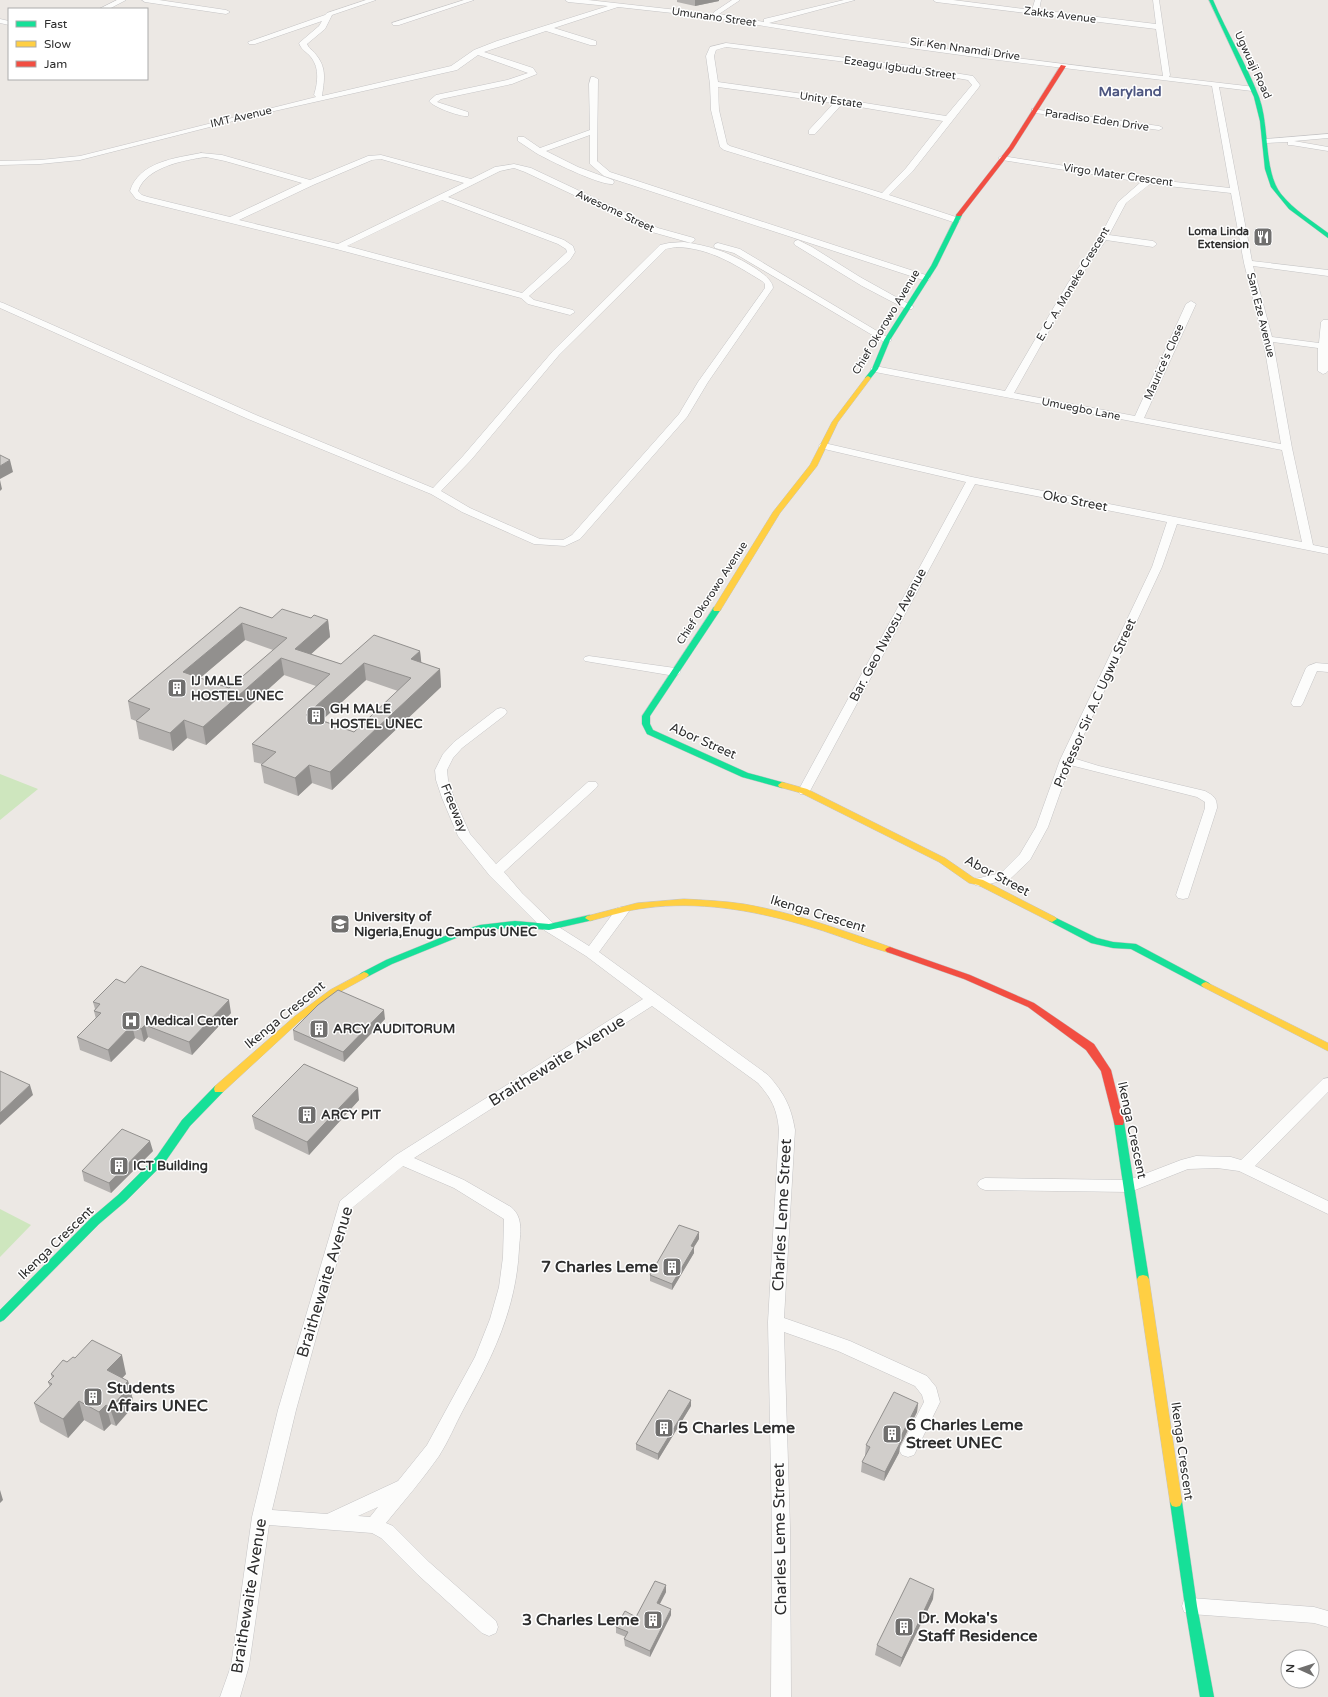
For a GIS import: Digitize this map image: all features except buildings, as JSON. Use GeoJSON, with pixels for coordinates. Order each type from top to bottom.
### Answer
{"type":"FeatureCollection","features":[{"type":"Feature","properties":{"kind":"street"},"geometry":{"type":"LineString","coordinates":[[105,8],[123,0]]}},
{"type":"Feature","properties":{"kind":"street"},"geometry":{"type":"LineString","coordinates":[[145,0],[226,12]]}},
{"type":"Feature","properties":{"kind":"street"},"geometry":{"type":"LineString","coordinates":[[321,99],[318,95],[322,82],[320,70],[314,57],[304,48],[303,43],[322,27],[327,17],[332,12],[373,0]]}},
{"type":"Feature","properties":{"kind":"street"},"geometry":{"type":"LineString","coordinates":[[396,23],[471,0]]}},
{"type":"Feature","properties":{"kind":"street","name":"Umunano Street"},"geometry":{"type":"LineString","coordinates":[[568,0],[709,15],[766,23]]}},
{"type":"Feature","properties":{"kind":"street","name":"Umunano Street"},"geometry":{"type":"LineString","coordinates":[[606,0],[716,13],[766,23]]}},
{"type":"Feature","properties":{"kind":"street"},"geometry":{"type":"LineString","coordinates":[[716,13],[737,0]]}},
{"type":"Feature","properties":{"kind":"street"},"geometry":{"type":"LineString","coordinates":[[766,23],[852,0]]}},
{"type":"Feature","properties":{"kind":"street","name":"Zakks Avenue"},"geometry":{"type":"LineString","coordinates":[[936,0],[1160,27]]}},
{"type":"Feature","properties":{"kind":"street"},"geometry":{"type":"LineString","coordinates":[[1035,13],[1038,0]]}},
{"type":"Feature","properties":{"kind":"street"},"geometry":{"type":"LineString","coordinates":[[1156,0],[1166,75]]}},
{"type":"Feature","properties":{"kind":"street","name":"Ugwuaji Road"},"geometry":{"type":"LineString","coordinates":[[1211,0],[1226,35],[1252,86],[1261,111],[1270,176],[1275,188],[1287,202],[1328,236]]}},
{"type":"Feature","properties":{"kind":"street"},"geometry":{"type":"LineString","coordinates":[[617,5],[630,3]]}},
{"type":"Feature","properties":{"kind":"street","name":"IMT Avenue"},"geometry":{"type":"LineString","coordinates":[[0,163],[40,162],[80,158],[253,114],[454,68],[477,52],[500,43],[548,29],[617,5]]}},
{"type":"Feature","properties":{"kind":"street"},"geometry":{"type":"LineString","coordinates":[[252,42],[327,17]]}},
{"type":"Feature","properties":{"kind":"street","name":"Sir Ken Nnamdi Drive"},"geometry":{"type":"LineString","coordinates":[[766,23],[838,47],[991,55],[1252,86]]}},
{"type":"Feature","properties":{"kind":"street","name":"Sir Ken Nnamdi Drive"},"geometry":{"type":"LineString","coordinates":[[766,23],[1063,66],[1215,84],[1252,86]]}},
{"type":"Feature","properties":{"kind":"street"},"geometry":{"type":"LineString","coordinates":[[548,29],[593,43]]}},
{"type":"Feature","properties":{"kind":"street","name":"Ezeagu Igbudu Street"},"geometry":{"type":"LineString","coordinates":[[714,84],[710,56],[713,49],[718,47],[735,46],[838,47],[970,78],[976,85],[948,118],[901,180],[884,196]]}},
{"type":"Feature","properties":{"kind":"street"},"geometry":{"type":"LineString","coordinates":[[465,114],[435,104],[433,101],[439,97],[509,82],[533,74],[530,70],[477,52]]}},
{"type":"Feature","properties":{"kind":"street","name":"Chief Okorowo Avenue"},"geometry":{"type":"LineString","coordinates":[[650,732],[646,724],[646,716],[712,617],[777,512],[813,466],[835,422],[874,369],[887,340],[934,266],[947,242],[956,220],[1011,148],[1063,66]]}},
{"type":"Feature","properties":{"kind":"street"},"geometry":{"type":"LineString","coordinates":[[594,79],[593,161],[594,164],[607,174],[926,278]]}},
{"type":"Feature","properties":{"kind":"street"},"geometry":{"type":"LineString","coordinates":[[714,84],[715,110],[723,145],[726,148],[884,196],[956,220]]}},
{"type":"Feature","properties":{"kind":"street","name":"Unity Estate"},"geometry":{"type":"LineString","coordinates":[[714,84],[840,101],[948,118]]}},
{"type":"Feature","properties":{"kind":"street","name":"Sam Eze Avenue"},"geometry":{"type":"LineString","coordinates":[[1215,84],[1248,263],[1268,339],[1287,448],[1308,547]]}},
{"type":"Feature","properties":{"kind":"street"},"geometry":{"type":"LineString","coordinates":[[812,132],[840,101]]}},
{"type":"Feature","properties":{"kind":"street","name":"Paradiso Eden Drive"},"geometry":{"type":"LineString","coordinates":[[1035,111],[1159,128]]}},
{"type":"Feature","properties":{"kind":"street"},"geometry":{"type":"LineString","coordinates":[[538,151],[594,130]]}},
{"type":"Feature","properties":{"kind":"street"},"geometry":{"type":"LineString","coordinates":[[1266,141],[1328,136]]}},
{"type":"Feature","properties":{"kind":"street"},"geometry":{"type":"LineString","coordinates":[[521,139],[538,151],[598,178],[786,237],[808,247],[841,270],[885,296],[909,307]]}},
{"type":"Feature","properties":{"kind":"street"},"geometry":{"type":"LineString","coordinates":[[1284,140],[1296,145],[1326,151]]}},
{"type":"Feature","properties":{"kind":"street"},"geometry":{"type":"LineString","coordinates":[[310,183],[228,158],[215,155],[204,155],[153,169],[142,176],[134,191],[145,199],[339,247],[524,296],[531,302],[570,312]]}},
{"type":"Feature","properties":{"kind":"street"},"geometry":{"type":"LineString","coordinates":[[231,220],[310,183],[364,161],[381,157],[470,182]]}},
{"type":"Feature","properties":{"kind":"street","name":"Virgo Mater Crescent"},"geometry":{"type":"LineString","coordinates":[[1002,158],[1148,181],[1234,191]]}},
{"type":"Feature","properties":{"kind":"street","name":"Awesome Street"},"geometry":{"type":"LineString","coordinates":[[339,247],[470,182],[506,167],[521,167],[655,230],[737,251],[887,340]]}},
{"type":"Feature","properties":{"kind":"street","name":"E. C. A. Moneke Crescent"},"geometry":{"type":"LineString","coordinates":[[1008,395],[1072,283],[1104,237],[1122,202],[1148,181]]}},
{"type":"Feature","properties":{"kind":"street"},"geometry":{"type":"LineString","coordinates":[[442,197],[561,242],[570,248],[571,252],[567,258],[524,296]]}},
{"type":"Feature","properties":{"kind":"street"},"geometry":{"type":"LineString","coordinates":[[1104,237],[1153,244]]}},
{"type":"Feature","properties":{"kind":"street"},"geometry":{"type":"LineString","coordinates":[[0,305],[252,417],[435,492],[466,510],[538,542],[565,543],[576,537],[683,415],[703,382],[752,314],[769,288],[769,284],[765,279],[722,254],[714,251],[682,245],[663,247],[556,353],[467,458],[435,492]]}},
{"type":"Feature","properties":{"kind":"street"},"geometry":{"type":"LineString","coordinates":[[841,270],[866,259]]}},
{"type":"Feature","properties":{"kind":"street"},"geometry":{"type":"LineString","coordinates":[[1248,263],[1328,273]]}},
{"type":"Feature","properties":{"kind":"street","name":"Maurice's Close"},"geometry":{"type":"LineString","coordinates":[[1138,420],[1191,304]]}},
{"type":"Feature","properties":{"kind":"street"},"geometry":{"type":"LineString","coordinates":[[1323,371],[1323,346],[1326,322]]}},
{"type":"Feature","properties":{"kind":"street"},"geometry":{"type":"LineString","coordinates":[[1268,339],[1323,346]]}},
{"type":"Feature","properties":{"kind":"street","name":"Umuegbo Lane"},"geometry":{"type":"LineString","coordinates":[[874,369],[1287,448]]}},
{"type":"Feature","properties":{"kind":"street","name":"Oko Street"},"geometry":{"type":"LineString","coordinates":[[824,446],[972,480],[1328,551]]}},
{"type":"Feature","properties":{"kind":"street","name":"Bar. Geo Nwosu Avenue"},"geometry":{"type":"LineString","coordinates":[[804,791],[972,480]]}},
{"type":"Feature","properties":{"kind":"street","name":"Professor Sir A.C Ugwu Street"},"geometry":{"type":"LineString","coordinates":[[980,882],[1005,876],[1025,857],[1042,827],[1066,760],[1157,567],[1173,520]]}},
{"type":"Feature","properties":{"kind":"street"},"geometry":{"type":"LineString","coordinates":[[589,659],[675,672]]}},
{"type":"Feature","properties":{"kind":"street"},"geometry":{"type":"LineString","coordinates":[[1297,703],[1312,668],[1328,668]]}},
{"type":"Feature","properties":{"kind":"street","name":"Freeway"},"geometry":{"type":"LineString","coordinates":[[495,873],[464,836],[448,798],[442,780],[441,770],[447,757],[458,745],[501,712]]}},
{"type":"Feature","properties":{"kind":"street","name":"Abor Street"},"geometry":{"type":"LineString","coordinates":[[650,732],[745,775],[804,791],[942,860],[972,881],[980,882],[1094,941],[1135,947],[1328,1047]]}},
{"type":"Feature","properties":{"kind":"street"},"geometry":{"type":"LineString","coordinates":[[1066,760],[1096,769],[1201,794],[1211,800],[1209,814],[1183,895]]}},
{"type":"Feature","properties":{"kind":"street"},"geometry":{"type":"LineString","coordinates":[[495,873],[592,785]]}},
{"type":"Feature","properties":{"kind":"street","name":"Charles Leme Street"},"geometry":{"type":"LineString","coordinates":[[495,873],[549,927],[591,953],[764,1079],[776,1094],[785,1114],[787,1130],[776,1322],[781,1528],[781,1697]]}},
{"type":"Feature","properties":{"kind":"street","name":"Ikenga Crescent"},"geometry":{"type":"LineString","coordinates":[[0,1316],[95,1221],[122,1198],[161,1159],[186,1123],[228,1080],[268,1043],[333,992],[389,962],[453,936],[474,930],[515,924],[549,927],[651,904],[684,902],[713,903],[768,911],[835,931],[966,977],[1031,1005],[1090,1047],[1106,1070],[1120,1124],[1130,1186],[1191,1606],[1207,1697]]}},
{"type":"Feature","properties":{"kind":"street"},"geometry":{"type":"LineString","coordinates":[[591,953],[622,911]]}},
{"type":"Feature","properties":{"kind":"street","name":"Braithewaite Avenue"},"geometry":{"type":"LineString","coordinates":[[230,1697],[240,1666],[261,1517],[287,1410],[345,1205],[401,1159],[653,999]]}},
{"type":"Feature","properties":{"kind":"street"},"geometry":{"type":"LineString","coordinates":[[1244,1168],[1328,1083]]}},
{"type":"Feature","properties":{"kind":"street"},"geometry":{"type":"LineString","coordinates":[[374,1525],[433,1450],[483,1358],[498,1319],[507,1287],[512,1257],[513,1222],[511,1216],[506,1211],[459,1184],[401,1159]]}},
{"type":"Feature","properties":{"kind":"street"},"geometry":{"type":"LineString","coordinates":[[984,1184],[1130,1186],[1186,1164],[1196,1162],[1217,1162],[1231,1163],[1244,1168],[1328,1208]]}},
{"type":"Feature","properties":{"kind":"street"},"geometry":{"type":"LineString","coordinates":[[776,1322],[844,1346],[921,1381],[930,1392],[932,1402],[908,1450]]}},
{"type":"Feature","properties":{"kind":"street"},"geometry":{"type":"LineString","coordinates":[[331,1521],[403,1487]]}},
{"type":"Feature","properties":{"kind":"street"},"geometry":{"type":"LineString","coordinates":[[261,1517],[374,1525],[387,1532],[423,1568],[489,1627]]}},
{"type":"Feature","properties":{"kind":"street"},"geometry":{"type":"LineString","coordinates":[[1191,1606],[1314,1615],[1328,1619]]}},
{"type":"Feature","properties":{"kind":"green space"},"geometry":{"type":"Polygon","coordinates":[[[0,774],[38,789],[0,820],[0,774]]]}},
{"type":"Feature","properties":{"kind":"green space"},"geometry":{"type":"Polygon","coordinates":[[[0,1209],[31,1225],[0,1257],[0,1209]]]}},
{"type":"Feature","properties":{"kind":"traffic: fast"},"geometry":{"type":"LineString","coordinates":[[1211,0],[1223,28],[1251,83],[1256,97],[1263,121],[1266,159],[1270,178],[1274,187],[1291,208],[1328,236]]}},
{"type":"Feature","properties":{"kind":"traffic: fast"},"geometry":{"type":"LineString","coordinates":[[868,378],[875,369],[887,340],[934,266],[959,215]]}},
{"type":"Feature","properties":{"kind":"traffic: fast"},"geometry":{"type":"LineString","coordinates":[[717,609],[646,716],[646,724],[650,732],[745,775],[782,785]]}},
{"type":"Feature","properties":{"kind":"traffic: fast"},"geometry":{"type":"LineString","coordinates":[[364,975],[389,962],[453,936],[480,928],[515,924],[549,927],[590,918]]}},
{"type":"Feature","properties":{"kind":"traffic: fast"},"geometry":{"type":"LineString","coordinates":[[1052,919],[1094,941],[1113,945],[1133,946],[1206,985]]}},
{"type":"Feature","properties":{"kind":"traffic: fast"},"geometry":{"type":"LineString","coordinates":[[0,1317],[95,1221],[122,1198],[161,1159],[186,1123],[219,1089]]}},
{"type":"Feature","properties":{"kind":"traffic: fast"},"geometry":{"type":"LineString","coordinates":[[1119,1122],[1143,1279]]}},
{"type":"Feature","properties":{"kind":"traffic: fast"},"geometry":{"type":"LineString","coordinates":[[1176,1502],[1191,1606],[1207,1697]]}},
{"type":"Feature","properties":{"kind":"traffic: slow"},"geometry":{"type":"LineString","coordinates":[[717,609],[777,512],[813,466],[835,422],[868,378]]}},
{"type":"Feature","properties":{"kind":"traffic: slow"},"geometry":{"type":"LineString","coordinates":[[782,785],[804,791],[942,860],[972,881],[980,882],[1052,919]]}},
{"type":"Feature","properties":{"kind":"traffic: slow"},"geometry":{"type":"LineString","coordinates":[[590,918],[629,908],[653,904],[684,902],[744,907],[803,921],[890,950]]}},
{"type":"Feature","properties":{"kind":"traffic: slow"},"geometry":{"type":"LineString","coordinates":[[219,1089],[298,1018],[333,992],[364,975]]}},
{"type":"Feature","properties":{"kind":"traffic: slow"},"geometry":{"type":"LineString","coordinates":[[1206,985],[1328,1047]]}},
{"type":"Feature","properties":{"kind":"traffic: slow"},"geometry":{"type":"LineString","coordinates":[[1143,1279],[1176,1502]]}},
{"type":"Feature","properties":{"kind":"traffic: jam"},"geometry":{"type":"LineString","coordinates":[[959,215],[1011,148],[1063,66]]}},
{"type":"Feature","properties":{"kind":"traffic: jam"},"geometry":{"type":"LineString","coordinates":[[890,950],[967,977],[1031,1005],[1090,1047],[1106,1070],[1119,1122]]}},
{"type":"Feature","properties":{"kind":"place","name":"Loma Linda Extension"},"geometry":{"type":"Point","coordinates":[1263,237]}},
{"type":"Feature","properties":{"kind":"place","name":"IJ MALE HOSTEL UNEC"},"geometry":{"type":"Point","coordinates":[177,688]}},
{"type":"Feature","properties":{"kind":"place","name":"GH MALE HOSTEL UNEC"},"geometry":{"type":"Point","coordinates":[316,716]}},
{"type":"Feature","properties":{"kind":"place","name":"University of Nigeria,Enugu Campus UNEC"},"geometry":{"type":"Point","coordinates":[340,924]}},
{"type":"Feature","properties":{"kind":"place","name":"Medical Center"},"geometry":{"type":"Point","coordinates":[131,1021]}},
{"type":"Feature","properties":{"kind":"place","name":"ARCY AUDITORUM"},"geometry":{"type":"Point","coordinates":[319,1029]}},
{"type":"Feature","properties":{"kind":"place","name":"ARCY PIT"},"geometry":{"type":"Point","coordinates":[307,1115]}},
{"type":"Feature","properties":{"kind":"place","name":"ICT Building"},"geometry":{"type":"Point","coordinates":[119,1166]}},
{"type":"Feature","properties":{"kind":"place","name":"7 Charles Leme"},"geometry":{"type":"Point","coordinates":[672,1267]}},
{"type":"Feature","properties":{"kind":"place","name":"Students Affairs UNEC"},"geometry":{"type":"Point","coordinates":[93,1397]}},
{"type":"Feature","properties":{"kind":"place","name":"5 Charles Leme"},"geometry":{"type":"Point","coordinates":[664,1428]}},
{"type":"Feature","properties":{"kind":"place","name":"6 Charles Leme Street UNEC"},"geometry":{"type":"Point","coordinates":[892,1434]}},
{"type":"Feature","properties":{"kind":"place","name":"3 Charles Leme"},"geometry":{"type":"Point","coordinates":[653,1620]}},
{"type":"Feature","properties":{"kind":"place","name":"Dr. Moka's Staff Residence"},"geometry":{"type":"Point","coordinates":[904,1627]}},
{"type":"Feature","properties":{"kind":"district","name":"Maryland"},"geometry":{"type":"Point","coordinates":[1130,91]}}]}
